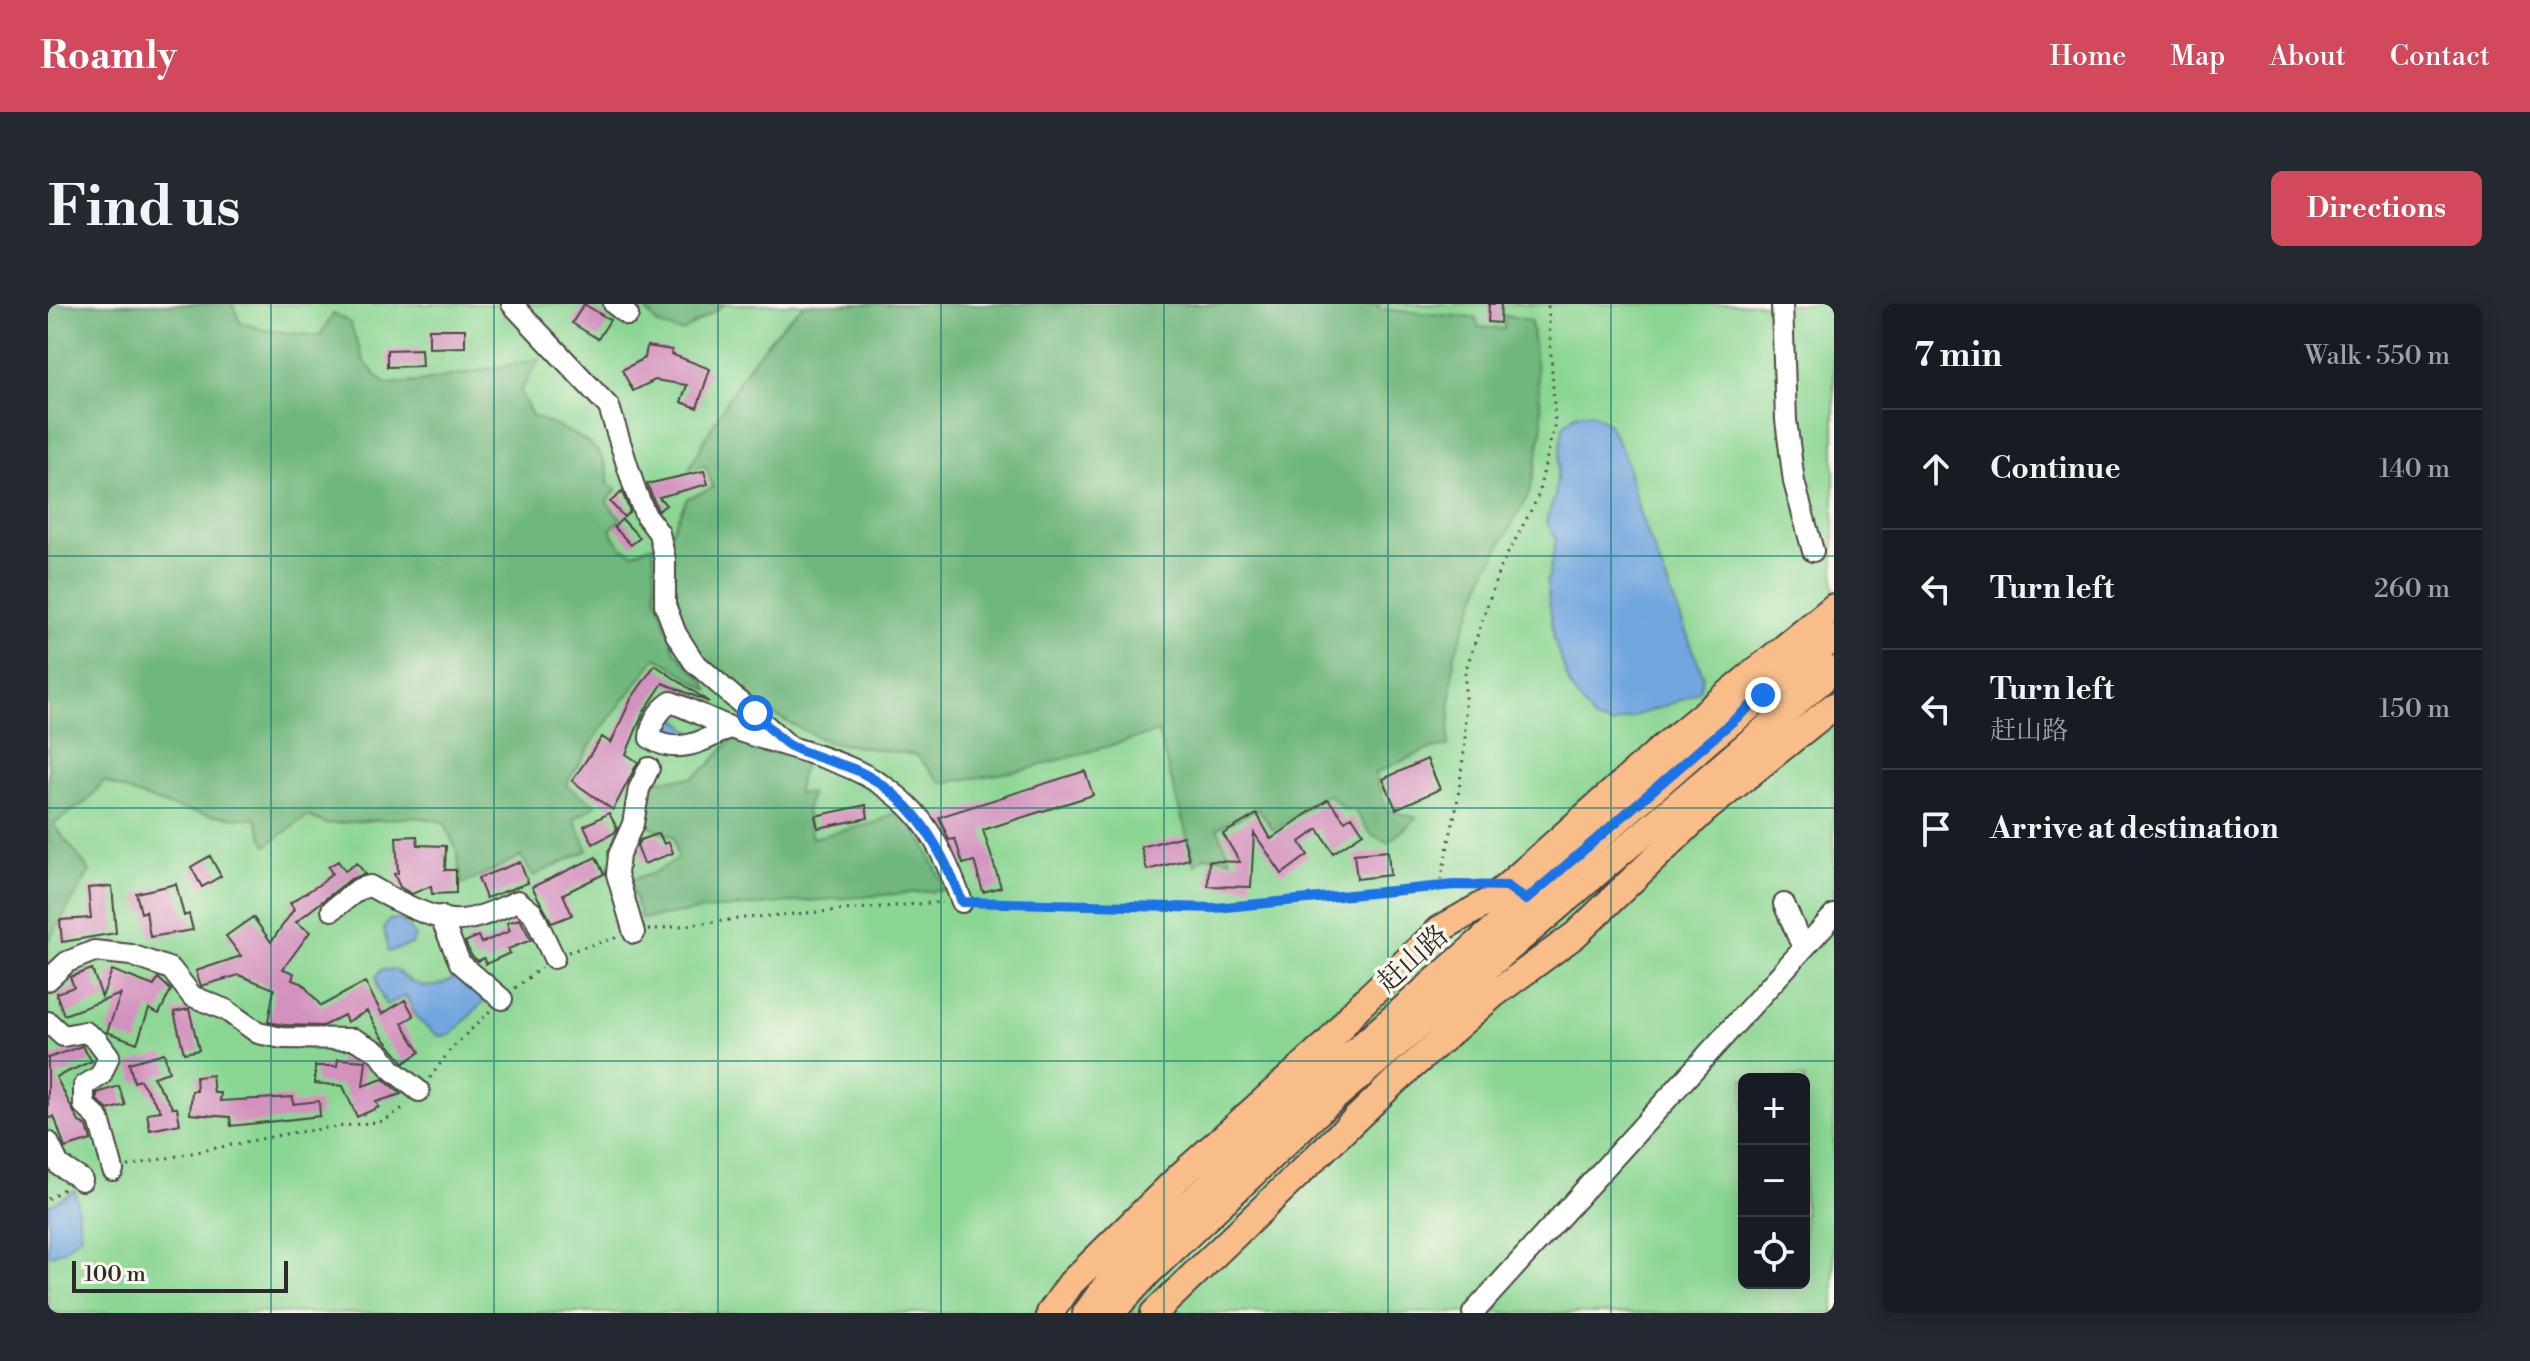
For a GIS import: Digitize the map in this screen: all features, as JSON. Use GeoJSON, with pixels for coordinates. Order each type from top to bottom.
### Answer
{"type":"FeatureCollection","features":[{"type":"Feature","properties":{"kind":"main road"},"geometry":{"type":"LineString","coordinates":[[1050,1313],[1071,1283],[1169,1187],[1328,1043],[1357,1008],[1440,929],[1486,903],[1507,886],[1663,747],[1834,607]]}},
{"type":"Feature","properties":{"kind":"main road","name":"赶山路"},"geometry":{"type":"LineString","coordinates":[[1086,1313],[1107,1284],[1183,1209],[1709,740],[1834,638]]}},
{"type":"Feature","properties":{"kind":"main road","name":"赶山路"},"geometry":{"type":"LineString","coordinates":[[1111,1313],[1150,1271],[1319,1111],[1834,670]]}},
{"type":"Feature","properties":{"kind":"main road"},"geometry":{"type":"LineString","coordinates":[[1154,1313],[1393,1083],[1493,995],[1575,935],[1706,809],[1834,706]]}},
{"type":"Feature","properties":{"kind":"street"},"geometry":{"type":"LineString","coordinates":[[512,304],[609,407],[635,490],[646,516],[659,533],[665,560],[665,605],[676,634],[694,662],[788,745]]}},
{"type":"Feature","properties":{"kind":"street"},"geometry":{"type":"LineString","coordinates":[[1782,304],[1786,420],[1794,482],[1813,551]]}},
{"type":"Feature","properties":{"kind":"street"},"geometry":{"type":"LineString","coordinates":[[730,727],[860,772],[890,792],[920,819],[947,863],[962,902]]}},
{"type":"Feature","properties":{"kind":"street"},"geometry":{"type":"LineString","coordinates":[[634,933],[617,874],[619,855],[633,824],[639,789],[649,768]]}},
{"type":"Feature","properties":{"kind":"street"},"geometry":{"type":"LineString","coordinates":[[332,910],[359,889],[370,886],[391,899],[451,920],[478,916],[518,901],[533,913],[554,958]]}},
{"type":"Feature","properties":{"kind":"street"},"geometry":{"type":"LineString","coordinates":[[1784,904],[1803,948]]}},
{"type":"Feature","properties":{"kind":"street"},"geometry":{"type":"LineString","coordinates":[[1473,1313],[1834,915]]}},
{"type":"Feature","properties":{"kind":"street"},"geometry":{"type":"LineString","coordinates":[[440,916],[460,963],[502,999]]}},
{"type":"Feature","properties":{"kind":"street"},"geometry":{"type":"LineString","coordinates":[[48,980],[67,962],[94,951],[131,955],[171,969],[192,996],[226,1010],[258,1033],[282,1038],[354,1039],[378,1052],[391,1069],[419,1091]]}},
{"type":"Feature","properties":{"kind":"street"},"geometry":{"type":"LineString","coordinates":[[48,1022],[63,1036],[85,1032],[97,1040],[109,1056],[101,1075],[84,1086],[84,1105],[99,1119],[113,1170]]}},
{"type":"Feature","properties":{"kind":"street"},"geometry":{"type":"LineString","coordinates":[[48,1142],[59,1165],[82,1180]]}},
{"type":"Feature","properties":{"kind":"path"},"geometry":{"type":"LineString","coordinates":[[1439,888],[1463,759],[1465,672],[1500,568],[1537,499],[1555,423],[1548,304]]}},
{"type":"Feature","properties":{"kind":"path"},"geometry":{"type":"LineString","coordinates":[[113,1170],[177,1153],[384,1121],[395,1116],[419,1091],[450,1050],[502,999],[554,958],[598,941],[634,933],[745,918],[962,902],[1215,908],[1439,888],[1507,886]]}},
{"type":"Feature","properties":{"kind":"path"},"geometry":{"type":"LineString","coordinates":[[48,1199],[82,1180]]}},
{"type":"Feature","properties":{"kind":"green space"},"geometry":{"type":"Polygon","coordinates":[[[48,304],[1834,304],[1834,1313],[48,1313],[48,304]]]}},
{"type":"Feature","properties":{"kind":"green space"},"geometry":{"type":"Polygon","coordinates":[[[48,304],[232,304],[240,322],[263,330],[319,336],[334,313],[350,323],[365,363],[385,384],[420,382],[540,359],[520,391],[532,416],[583,440],[602,457],[608,484],[617,489],[606,502],[621,518],[610,530],[621,547],[633,553],[653,545],[656,595],[675,651],[705,682],[708,690],[657,657],[599,732],[566,785],[596,805],[574,819],[588,850],[533,876],[521,856],[462,885],[457,851],[444,822],[414,817],[327,824],[307,816],[266,846],[256,819],[178,808],[104,781],[87,801],[53,824],[90,871],[48,941],[48,304]]]}},
{"type":"Feature","properties":{"kind":"green space"},"geometry":{"type":"Polygon","coordinates":[[[641,304],[725,304],[682,332],[658,325],[641,304]]]}},
{"type":"Feature","properties":{"kind":"green space"},"geometry":{"type":"Polygon","coordinates":[[[805,304],[1378,304],[1379,309],[1476,318],[1478,327],[1504,329],[1505,316],[1531,320],[1543,426],[1530,492],[1487,569],[1454,656],[1448,746],[1427,750],[1375,773],[1387,810],[1417,818],[1389,842],[1372,835],[1354,810],[1344,809],[1328,794],[1273,830],[1259,809],[1217,828],[1231,859],[1205,856],[1195,865],[1158,732],[1024,770],[942,783],[916,755],[828,742],[755,705],[735,683],[708,664],[682,626],[674,602],[670,534],[687,498],[713,488],[706,466],[689,469],[726,402],[769,340],[805,304]]]}},
{"type":"Feature","properties":{"kind":"green space"},"geometry":{"type":"Polygon","coordinates":[[[732,739],[804,761],[797,793],[811,794],[806,811],[812,838],[875,823],[900,810],[924,844],[946,890],[719,908],[641,919],[630,880],[651,874],[678,859],[674,837],[643,823],[642,806],[652,780],[692,778],[709,765],[732,739]]]}},
{"type":"Feature","properties":{"kind":"water"},"geometry":{"type":"Polygon","coordinates":[[[1590,412],[1609,424],[1625,457],[1640,514],[1703,675],[1699,690],[1689,696],[1612,725],[1594,720],[1571,688],[1554,640],[1547,584],[1556,539],[1546,521],[1555,496],[1563,426],[1575,415],[1590,412]]]}},
{"type":"Feature","properties":{"kind":"water"},"geometry":{"type":"Polygon","coordinates":[[[672,713],[695,736],[682,743],[657,731],[672,713]]]}},
{"type":"Feature","properties":{"kind":"water"},"geometry":{"type":"Polygon","coordinates":[[[399,919],[415,935],[412,944],[388,952],[384,928],[389,920],[399,919]]]}},
{"type":"Feature","properties":{"kind":"water"},"geometry":{"type":"Polygon","coordinates":[[[381,970],[396,970],[411,981],[426,986],[442,984],[459,974],[487,998],[451,1035],[439,1036],[418,1020],[406,996],[386,1005],[378,990],[376,977],[381,970]]]}},
{"type":"Feature","properties":{"kind":"water"},"geometry":{"type":"Polygon","coordinates":[[[75,1190],[81,1235],[64,1250],[48,1256],[48,1206],[75,1190]]]}},
{"type":"Feature","properties":{"kind":"building"},"geometry":{"type":"Polygon","coordinates":[[[584,304],[610,320],[598,339],[572,323],[584,304]]]}},
{"type":"Feature","properties":{"kind":"building"},"geometry":{"type":"Polygon","coordinates":[[[1489,304],[1501,304],[1500,323],[1488,322],[1489,304]]]}},
{"type":"Feature","properties":{"kind":"building"},"geometry":{"type":"Polygon","coordinates":[[[429,329],[465,329],[465,347],[429,348],[429,329]]]}},
{"type":"Feature","properties":{"kind":"building"},"geometry":{"type":"Polygon","coordinates":[[[647,346],[672,350],[671,354],[710,369],[697,408],[681,402],[687,385],[655,380],[633,391],[622,370],[645,358],[647,346]]]}},
{"type":"Feature","properties":{"kind":"building"},"geometry":{"type":"Polygon","coordinates":[[[421,349],[422,366],[387,367],[387,350],[421,349]]]}},
{"type":"Feature","properties":{"kind":"building"},"geometry":{"type":"Polygon","coordinates":[[[704,471],[708,484],[659,497],[666,505],[658,511],[647,484],[704,471]]]}},
{"type":"Feature","properties":{"kind":"building"},"geometry":{"type":"Polygon","coordinates":[[[622,492],[630,511],[624,517],[610,502],[622,492]]]}},
{"type":"Feature","properties":{"kind":"building"},"geometry":{"type":"Polygon","coordinates":[[[622,519],[640,538],[631,545],[614,527],[622,519]]]}},
{"type":"Feature","properties":{"kind":"building"},"geometry":{"type":"Polygon","coordinates":[[[655,665],[709,702],[663,683],[643,713],[626,754],[638,762],[613,810],[572,781],[602,737],[611,743],[631,699],[655,665]]]}},
{"type":"Feature","properties":{"kind":"building"},"geometry":{"type":"Polygon","coordinates":[[[1427,759],[1440,789],[1396,809],[1383,779],[1427,759]]]}},
{"type":"Feature","properties":{"kind":"building"},"geometry":{"type":"Polygon","coordinates":[[[1085,771],[1093,795],[983,830],[1001,887],[983,892],[974,861],[963,864],[955,839],[949,840],[939,817],[1085,771]]]}},
{"type":"Feature","properties":{"kind":"building"},"geometry":{"type":"Polygon","coordinates":[[[1328,799],[1345,821],[1352,816],[1363,833],[1333,853],[1318,829],[1300,842],[1308,855],[1282,874],[1254,833],[1251,887],[1208,886],[1209,861],[1240,862],[1223,834],[1257,814],[1271,839],[1328,799]]]}},
{"type":"Feature","properties":{"kind":"building"},"geometry":{"type":"Polygon","coordinates":[[[866,805],[868,818],[818,828],[815,816],[866,805]]]}},
{"type":"Feature","properties":{"kind":"building"},"geometry":{"type":"Polygon","coordinates":[[[609,813],[617,828],[614,833],[593,844],[584,826],[609,813]]]}},
{"type":"Feature","properties":{"kind":"building"},"geometry":{"type":"Polygon","coordinates":[[[659,833],[664,844],[669,842],[673,853],[644,864],[637,846],[640,840],[659,833]]]}},
{"type":"Feature","properties":{"kind":"building"},"geometry":{"type":"Polygon","coordinates":[[[417,836],[418,845],[446,846],[445,870],[456,870],[456,893],[432,894],[431,886],[412,894],[400,887],[394,874],[398,873],[396,837],[417,836]]]}},
{"type":"Feature","properties":{"kind":"building"},"geometry":{"type":"Polygon","coordinates":[[[1183,836],[1189,859],[1147,870],[1141,847],[1183,836]]]}},
{"type":"Feature","properties":{"kind":"building"},"geometry":{"type":"Polygon","coordinates":[[[1388,851],[1390,875],[1357,879],[1354,854],[1388,851]]]}},
{"type":"Feature","properties":{"kind":"building"},"geometry":{"type":"Polygon","coordinates":[[[210,856],[221,876],[202,887],[191,867],[210,856]]]}},
{"type":"Feature","properties":{"kind":"building"},"geometry":{"type":"Polygon","coordinates":[[[596,857],[604,874],[563,894],[572,915],[552,923],[532,887],[596,857]]]}},
{"type":"Feature","properties":{"kind":"building"},"geometry":{"type":"Polygon","coordinates":[[[338,861],[345,871],[357,863],[365,874],[351,879],[296,922],[310,932],[283,969],[294,973],[292,980],[302,983],[321,1006],[365,982],[382,1014],[405,1000],[414,1016],[402,1023],[420,1052],[404,1063],[381,1035],[367,1011],[347,1022],[344,1015],[323,1026],[268,1022],[274,989],[239,975],[201,986],[196,971],[241,956],[226,936],[253,917],[271,942],[294,909],[290,903],[323,882],[332,873],[328,867],[338,861]]]}},
{"type":"Feature","properties":{"kind":"building"},"geometry":{"type":"Polygon","coordinates":[[[520,862],[528,883],[486,898],[478,878],[520,862]]]}},
{"type":"Feature","properties":{"kind":"building"},"geometry":{"type":"Polygon","coordinates":[[[176,884],[184,916],[189,914],[193,930],[150,937],[146,911],[141,913],[136,893],[176,884]]]}},
{"type":"Feature","properties":{"kind":"building"},"geometry":{"type":"Polygon","coordinates":[[[112,886],[116,933],[62,942],[60,920],[91,918],[88,888],[112,886]]]}},
{"type":"Feature","properties":{"kind":"building"},"geometry":{"type":"Polygon","coordinates":[[[520,919],[531,940],[508,949],[510,953],[486,964],[484,958],[478,961],[471,955],[465,942],[478,936],[481,943],[510,931],[507,923],[520,919]]]}},
{"type":"Feature","properties":{"kind":"building"},"geometry":{"type":"Polygon","coordinates":[[[92,969],[102,997],[112,970],[154,986],[158,978],[171,990],[159,1014],[149,1009],[137,1043],[107,1032],[121,994],[64,1015],[56,993],[74,987],[70,977],[92,969]]]}},
{"type":"Feature","properties":{"kind":"building"},"geometry":{"type":"Polygon","coordinates":[[[189,1009],[199,1050],[184,1053],[174,1012],[189,1009]]]}},
{"type":"Feature","properties":{"kind":"building"},"geometry":{"type":"Polygon","coordinates":[[[82,1046],[92,1061],[56,1077],[79,1122],[87,1126],[91,1140],[65,1148],[54,1116],[48,1119],[48,1058],[82,1046]]]}},
{"type":"Feature","properties":{"kind":"building"},"geometry":{"type":"Polygon","coordinates":[[[164,1053],[169,1072],[153,1077],[173,1108],[177,1108],[180,1124],[150,1130],[147,1113],[161,1111],[140,1080],[134,1082],[129,1063],[164,1053]]]}},
{"type":"Feature","properties":{"kind":"building"},"geometry":{"type":"Polygon","coordinates":[[[338,1059],[366,1061],[363,1086],[383,1079],[401,1094],[376,1102],[379,1107],[357,1117],[343,1086],[315,1083],[315,1066],[337,1066],[338,1059]]]}},
{"type":"Feature","properties":{"kind":"building"},"geometry":{"type":"Polygon","coordinates":[[[212,1075],[214,1093],[221,1093],[220,1101],[293,1097],[293,1104],[319,1101],[320,1116],[231,1126],[230,1117],[190,1114],[192,1091],[197,1091],[196,1077],[212,1075]]]}},
{"type":"Feature","properties":{"kind":"building"},"geometry":{"type":"Polygon","coordinates":[[[119,1086],[125,1105],[108,1110],[97,1100],[97,1093],[119,1086]]]}},
{"type":"Feature","properties":{"kind":"route"},"geometry":{"type":"LineString","coordinates":[[755,713],[788,745],[860,772],[890,792],[920,819],[947,863],[962,902],[1215,908],[1325,900],[1454,885],[1507,886],[1526,900],[1763,695]]}}]}
